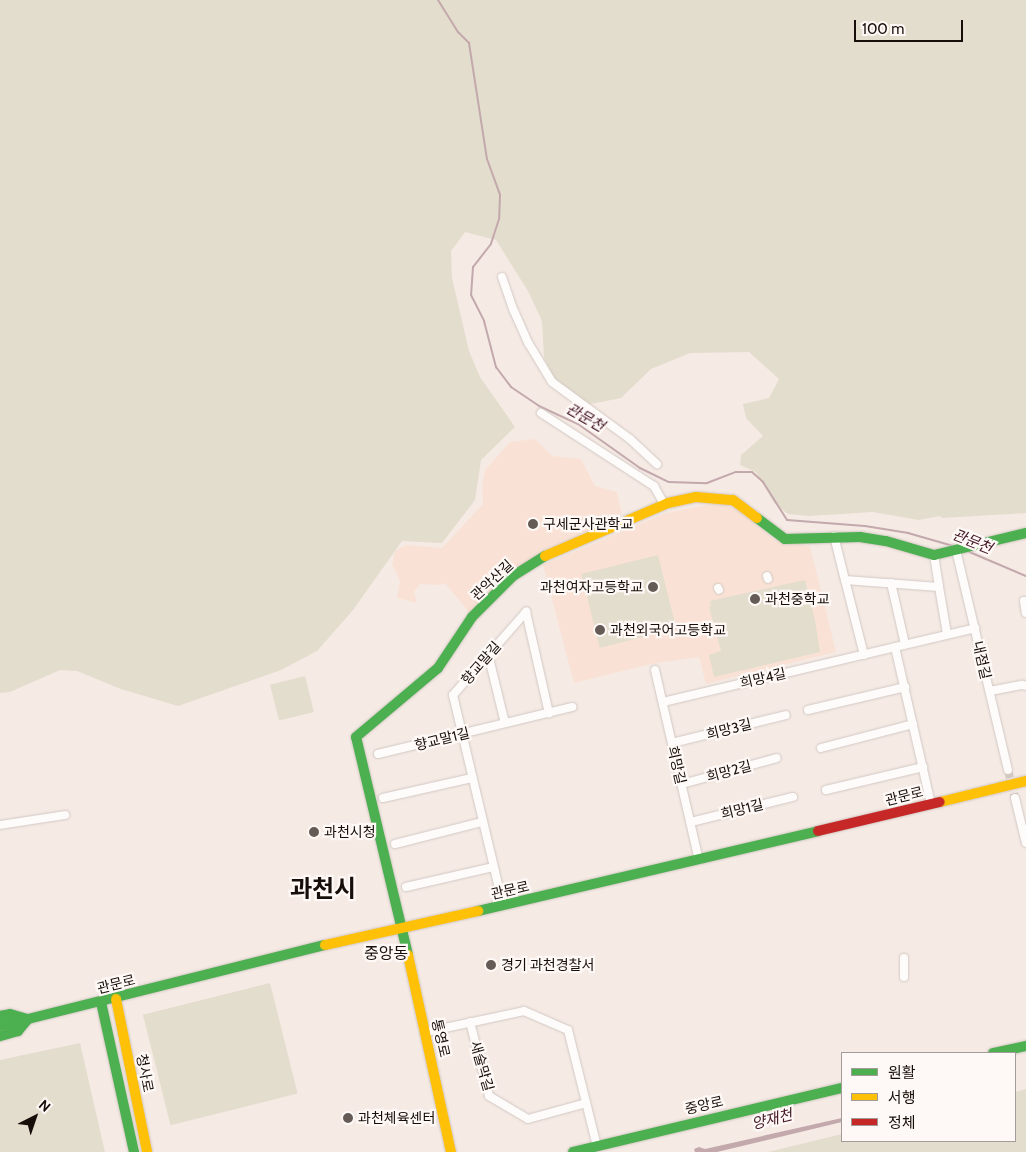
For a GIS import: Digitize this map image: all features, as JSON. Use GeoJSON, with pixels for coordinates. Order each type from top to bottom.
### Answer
{"type":"FeatureCollection","features":[{"type":"Feature","properties":{"kind":"street"},"geometry":{"type":"LineString","coordinates":[[502,278],[529,344],[552,382],[630,439],[657,464]]}},
{"type":"Feature","properties":{"kind":"street"},"geometry":{"type":"LineString","coordinates":[[541,413],[654,486],[664,504]]}},
{"type":"Feature","properties":{"kind":"street","name":"관악산길"},"geometry":{"type":"LineString","coordinates":[[400,930],[356,737],[438,668],[472,618],[513,576],[539,559],[664,504],[696,497],[717,497],[733,500],[786,539],[834,536],[886,541],[934,554],[1026,533]]}},
{"type":"Feature","properties":{"kind":"street"},"geometry":{"type":"LineString","coordinates":[[834,536],[864,655]]}},
{"type":"Feature","properties":{"kind":"street","name":"내점길"},"geometry":{"type":"LineString","coordinates":[[957,550],[1008,770]]}},
{"type":"Feature","properties":{"kind":"street"},"geometry":{"type":"LineString","coordinates":[[934,554],[947,634]]}},
{"type":"Feature","properties":{"kind":"street"},"geometry":{"type":"LineString","coordinates":[[846,580],[938,587]]}},
{"type":"Feature","properties":{"kind":"street"},"geometry":{"type":"LineString","coordinates":[[892,583],[905,644]]}},
{"type":"Feature","properties":{"kind":"street"},"geometry":{"type":"LineString","coordinates":[[1026,601],[1024,601],[1026,613]]}},
{"type":"Feature","properties":{"kind":"street","name":"향교말길"},"geometry":{"type":"LineString","coordinates":[[503,905],[453,695],[526,612],[548,713]]}},
{"type":"Feature","properties":{"kind":"street","name":"희망4길"},"geometry":{"type":"LineString","coordinates":[[663,702],[975,628]]}},
{"type":"Feature","properties":{"kind":"street"},"geometry":{"type":"LineString","coordinates":[[895,647],[906,687],[931,804]]}},
{"type":"Feature","properties":{"kind":"street"},"geometry":{"type":"LineString","coordinates":[[488,654],[505,724]]}},
{"type":"Feature","properties":{"kind":"street","name":"희망길"},"geometry":{"type":"LineString","coordinates":[[654,670],[699,860]]}},
{"type":"Feature","properties":{"kind":"street"},"geometry":{"type":"LineString","coordinates":[[990,691],[1026,686]]}},
{"type":"Feature","properties":{"kind":"street"},"geometry":{"type":"LineString","coordinates":[[808,710],[906,687]]}},
{"type":"Feature","properties":{"kind":"street","name":"향교말1길"},"geometry":{"type":"LineString","coordinates":[[378,754],[572,707]]}},
{"type":"Feature","properties":{"kind":"street","name":"희망3길"},"geometry":{"type":"LineString","coordinates":[[672,743],[786,715]]}},
{"type":"Feature","properties":{"kind":"street"},"geometry":{"type":"LineString","coordinates":[[821,748],[913,724]]}},
{"type":"Feature","properties":{"kind":"street","name":"희망2길"},"geometry":{"type":"LineString","coordinates":[[682,784],[777,758]]}},
{"type":"Feature","properties":{"kind":"street"},"geometry":{"type":"LineString","coordinates":[[826,790],[923,767]]}},
{"type":"Feature","properties":{"kind":"street"},"geometry":{"type":"LineString","coordinates":[[383,798],[472,778]]}},
{"type":"Feature","properties":{"kind":"street","name":"관문로"},"geometry":{"type":"LineString","coordinates":[[0,1026],[116,999],[339,942],[400,930],[1026,782]]}},
{"type":"Feature","properties":{"kind":"street","name":"희망1길"},"geometry":{"type":"LineString","coordinates":[[691,822],[793,797]]}},
{"type":"Feature","properties":{"kind":"street"},"geometry":{"type":"LineString","coordinates":[[1015,798],[1026,844]]}},
{"type":"Feature","properties":{"kind":"street"},"geometry":{"type":"LineString","coordinates":[[0,825],[64,815]]}},
{"type":"Feature","properties":{"kind":"street"},"geometry":{"type":"LineString","coordinates":[[395,844],[482,822]]}},
{"type":"Feature","properties":{"kind":"street"},"geometry":{"type":"LineString","coordinates":[[406,887],[493,867]]}},
{"type":"Feature","properties":{"kind":"street","name":"통영로"},"geometry":{"type":"LineString","coordinates":[[400,930],[426,1032],[451,1152]]}},
{"type":"Feature","properties":{"kind":"street"},"geometry":{"type":"LineString","coordinates":[[904,958],[904,977]]}},
{"type":"Feature","properties":{"kind":"street","name":"청사로"},"geometry":{"type":"LineString","coordinates":[[116,999],[147,1152]]}},
{"type":"Feature","properties":{"kind":"street","name":"청사로"},"geometry":{"type":"LineString","coordinates":[[101,1002],[134,1152]]}},
{"type":"Feature","properties":{"kind":"street","name":"새술막길"},"geometry":{"type":"LineString","coordinates":[[426,1032],[524,1010],[568,1030],[597,1146]]}},
{"type":"Feature","properties":{"kind":"street"},"geometry":{"type":"LineString","coordinates":[[0,1016],[10,1014],[28,1019],[18,1031],[0,1036]]}},
{"type":"Feature","properties":{"kind":"street","name":"새술막길"},"geometry":{"type":"LineString","coordinates":[[470,1022],[489,1096],[528,1118],[586,1103]]}},
{"type":"Feature","properties":{"kind":"street"},"geometry":{"type":"LineString","coordinates":[[998,1052],[1026,1046]]}},
{"type":"Feature","properties":{"kind":"street","name":"중앙로"},"geometry":{"type":"LineString","coordinates":[[573,1152],[841,1088]]}},
{"type":"Feature","properties":{"kind":"shaded area"},"geometry":{"type":"Polygon","coordinates":[[[0,0],[1026,0],[1026,513],[942,518],[940,516],[919,520],[873,512],[809,516],[788,514],[774,503],[756,472],[740,465],[741,455],[763,436],[746,418],[743,404],[769,398],[779,379],[749,352],[690,353],[651,369],[621,398],[585,405],[557,386],[544,357],[542,321],[528,291],[496,240],[465,232],[451,251],[452,278],[469,351],[480,377],[515,427],[481,460],[475,500],[442,543],[402,541],[353,610],[317,651],[281,670],[178,706],[121,689],[77,671],[60,670],[10,692],[0,693],[0,0]]]}},
{"type":"Feature","properties":{"kind":"shaded area","name":"구세군사관학교"},"geometry":{"type":"Polygon","coordinates":[[[535,439],[552,456],[581,459],[595,486],[617,492],[622,514],[580,534],[571,543],[537,557],[472,616],[445,583],[439,585],[420,584],[414,592],[417,603],[397,598],[400,581],[392,564],[395,551],[406,545],[442,548],[483,504],[482,486],[485,470],[510,442],[535,439]]]}},
{"type":"Feature","properties":{"kind":"shaded area"},"geometry":{"type":"Polygon","coordinates":[[[717,503],[736,509],[775,540],[810,546],[836,652],[706,684],[699,657],[651,664],[574,683],[543,565],[666,513],[717,503]]]}},
{"type":"Feature","properties":{"kind":"shaded area"},"geometry":{"type":"Polygon","coordinates":[[[658,555],[676,629],[600,648],[581,574],[658,555]]]}},
{"type":"Feature","properties":{"kind":"shaded area"},"geometry":{"type":"Polygon","coordinates":[[[805,580],[815,620],[820,652],[714,677],[709,655],[721,651],[709,607],[711,607],[710,601],[805,580]]]}},
{"type":"Feature","properties":{"kind":"shaded area"},"geometry":{"type":"Polygon","coordinates":[[[305,676],[314,712],[279,721],[270,685],[305,676]]]}},
{"type":"Feature","properties":{"kind":"shaded area"},"geometry":{"type":"Polygon","coordinates":[[[270,983],[298,1094],[170,1125],[143,1015],[270,983]]]}},
{"type":"Feature","properties":{"kind":"shaded area"},"geometry":{"type":"Polygon","coordinates":[[[80,1043],[105,1152],[0,1152],[0,1060],[80,1043]]]}},
{"type":"Feature","properties":{"kind":"shaded area"},"geometry":{"type":"Polygon","coordinates":[[[1026,1089],[1026,1152],[768,1152],[841,1134],[841,1142],[1016,1142],[1016,1092],[1026,1089]]]}},
{"type":"Feature","properties":{"kind":"shaded area"},"geometry":{"type":"Polygon","coordinates":[[[841,1118],[841,1122],[717,1152],[695,1152],[694,1149],[699,1147],[705,1149],[841,1118]]]}},
{"type":"Feature","properties":{"kind":"waterway","name":"관문천"},"geometry":{"type":"LineString","coordinates":[[438,0],[458,32],[469,43],[487,159],[500,195],[499,219],[491,244],[473,267],[471,295],[484,321],[496,367],[511,387],[539,406],[578,424],[640,468],[669,482],[707,483],[736,472],[752,472],[763,482],[787,520],[865,526],[908,533],[953,546]]}},
{"type":"Feature","properties":{"kind":"waterway","name":"관문천"},"geometry":{"type":"LineString","coordinates":[[967,551],[1026,576]]}},
{"type":"Feature","properties":{"kind":"tunnel"},"geometry":{"type":"LineString","coordinates":[[1008,770],[1015,798]]}},
{"type":"Feature","properties":{"kind":"traffic: fast"},"geometry":{"type":"LineString","coordinates":[[757,518],[785,539],[860,537],[886,541],[934,555],[1026,533]]}},
{"type":"Feature","properties":{"kind":"traffic: fast"},"geometry":{"type":"LineString","coordinates":[[408,955],[356,737],[438,668],[472,617],[513,576],[545,556]]}},
{"type":"Feature","properties":{"kind":"traffic: fast"},"geometry":{"type":"LineString","coordinates":[[478,911],[818,831]]}},
{"type":"Feature","properties":{"kind":"traffic: fast"},"geometry":{"type":"LineString","coordinates":[[0,1026],[325,945]]}},
{"type":"Feature","properties":{"kind":"traffic: fast"},"geometry":{"type":"LineString","coordinates":[[101,1002],[134,1152]]}},
{"type":"Feature","properties":{"kind":"traffic: fast"},"geometry":{"type":"LineString","coordinates":[[0,1016],[10,1014],[28,1019],[18,1031],[0,1036]]}},
{"type":"Feature","properties":{"kind":"traffic: fast"},"geometry":{"type":"LineString","coordinates":[[998,1052],[1026,1046]]}},
{"type":"Feature","properties":{"kind":"traffic: fast"},"geometry":{"type":"LineString","coordinates":[[573,1152],[841,1088]]}},
{"type":"Feature","properties":{"kind":"traffic: slow"},"geometry":{"type":"LineString","coordinates":[[545,556],[668,503],[696,497],[733,500],[757,518]]}},
{"type":"Feature","properties":{"kind":"traffic: slow"},"geometry":{"type":"LineString","coordinates":[[940,802],[1026,781]]}},
{"type":"Feature","properties":{"kind":"traffic: slow"},"geometry":{"type":"LineString","coordinates":[[325,945],[478,911]]}},
{"type":"Feature","properties":{"kind":"traffic: slow"},"geometry":{"type":"LineString","coordinates":[[408,955],[451,1152]]}},
{"type":"Feature","properties":{"kind":"traffic: slow"},"geometry":{"type":"LineString","coordinates":[[116,999],[147,1152]]}},
{"type":"Feature","properties":{"kind":"traffic: jam"},"geometry":{"type":"LineString","coordinates":[[818,831],[940,802]]}},
{"type":"Feature","properties":{"kind":"place","name":"구세군사관학교"},"geometry":{"type":"Point","coordinates":[533,524]}},
{"type":"Feature","properties":{"kind":"place","name":"과천여자고등학교"},"geometry":{"type":"Point","coordinates":[653,587]}},
{"type":"Feature","properties":{"kind":"place","name":"과천중학교"},"geometry":{"type":"Point","coordinates":[755,599]}},
{"type":"Feature","properties":{"kind":"place","name":"과천외국어고등학교"},"geometry":{"type":"Point","coordinates":[600,630]}},
{"type":"Feature","properties":{"kind":"place","name":"과천시청"},"geometry":{"type":"Point","coordinates":[314,832]}},
{"type":"Feature","properties":{"kind":"place","name":"경기 과천경찰서"},"geometry":{"type":"Point","coordinates":[491,965]}},
{"type":"Feature","properties":{"kind":"place","name":"과천체육센터"},"geometry":{"type":"Point","coordinates":[348,1118]}},
{"type":"Feature","properties":{"kind":"district","name":"과천시"},"geometry":{"type":"Point","coordinates":[323,889]}},
{"type":"Feature","properties":{"kind":"district","name":"중앙동"},"geometry":{"type":"Point","coordinates":[386,954]}},
{"type":"Feature","properties":{"kind":"water label","name":"양재천"},"geometry":{"type":"Point","coordinates":[772,1120]}}]}
